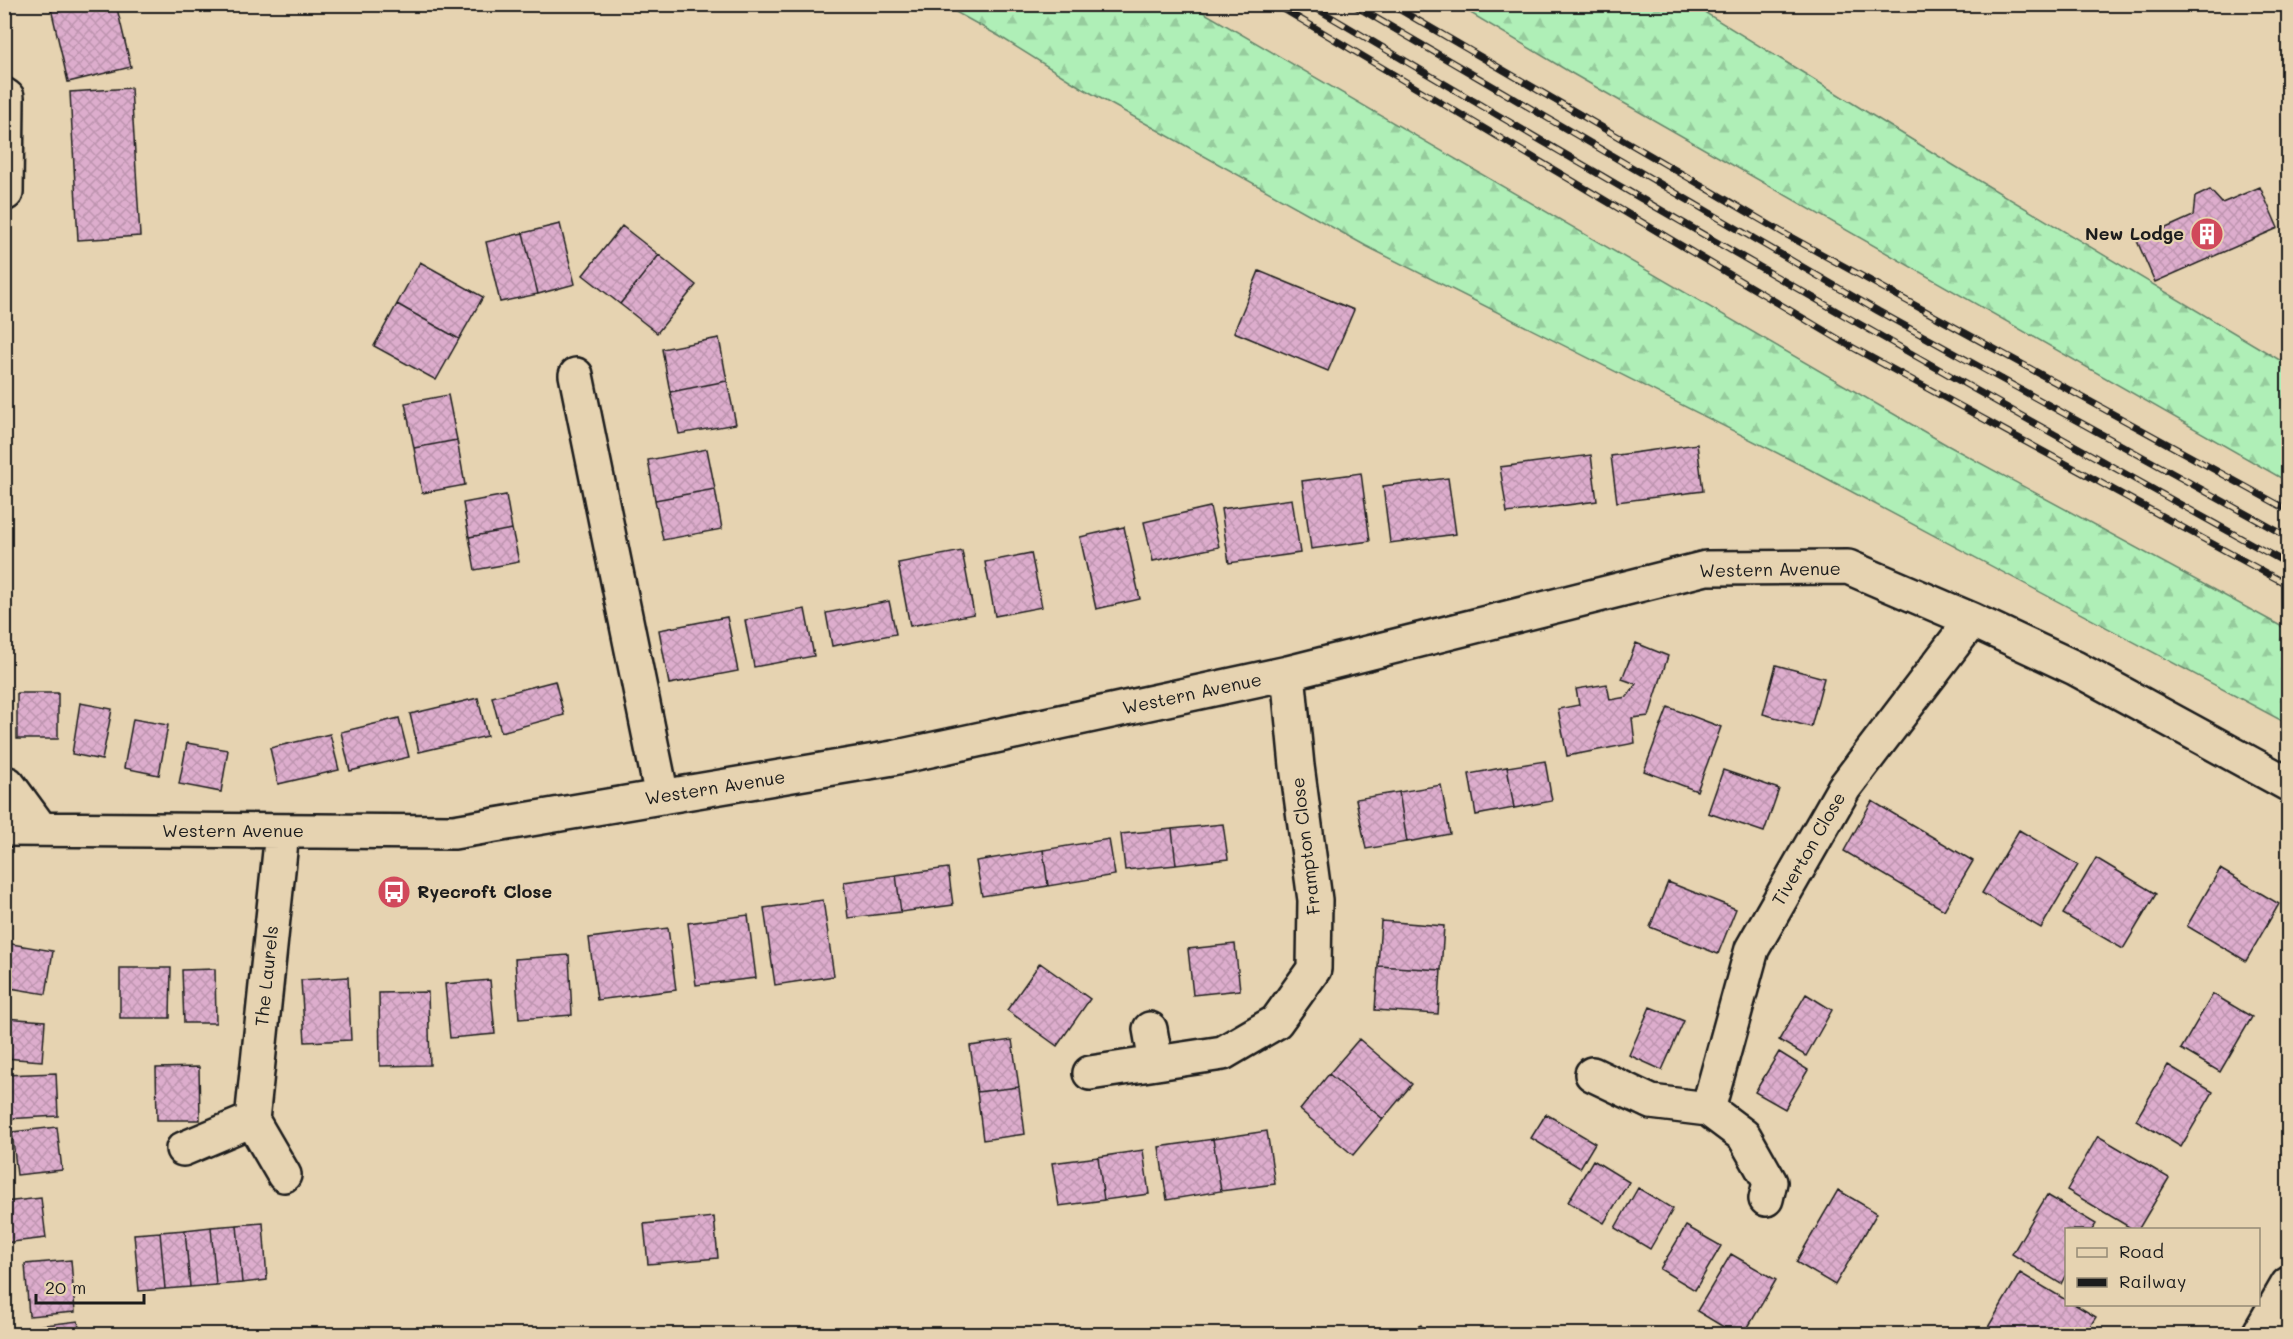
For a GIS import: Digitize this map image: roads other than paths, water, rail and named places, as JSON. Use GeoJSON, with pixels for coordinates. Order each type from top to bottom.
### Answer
{"type":"FeatureCollection","features":[{"type":"Feature","properties":{"kind":"street"},"geometry":{"type":"LineString","coordinates":[[4,95],[7,96],[6,193]]}},
{"type":"Feature","properties":{"kind":"street"},"geometry":{"type":"LineString","coordinates":[[576,375],[662,797]]}},
{"type":"Feature","properties":{"kind":"street","name":"Western Avenue"},"geometry":{"type":"LineString","coordinates":[[4,829],[454,832],[893,759],[1288,673],[1706,568],[1848,567],[1972,620],[2075,668],[2289,784]]}},
{"type":"Feature","properties":{"kind":"street","name":"Tiverton Close"},"geometry":{"type":"LineString","coordinates":[[1708,1109],[1752,949],[1844,788],[1972,620]]}},
{"type":"Feature","properties":{"kind":"street","name":"Frampton Close"},"geometry":{"type":"LineString","coordinates":[[1090,1073],[1223,1053],[1276,1022],[1314,969],[1315,900],[1297,765],[1288,673]]}},
{"type":"Feature","properties":{"kind":"street"},"geometry":{"type":"LineString","coordinates":[[4,784],[9,784],[41,829]]}},
{"type":"Feature","properties":{"kind":"street","name":"The Laurels"},"geometry":{"type":"LineString","coordinates":[[252,1120],[282,831]]}},
{"type":"Feature","properties":{"kind":"street"},"geometry":{"type":"LineString","coordinates":[[1150,1029],[1156,1063]]}},
{"type":"Feature","properties":{"kind":"street"},"geometry":{"type":"LineString","coordinates":[[1592,1074],[1651,1102],[1708,1109],[1744,1136],[1770,1182],[1766,1199]]}},
{"type":"Feature","properties":{"kind":"street"},"geometry":{"type":"LineString","coordinates":[[183,1149],[252,1120],[284,1175]]}},
{"type":"Feature","properties":{"kind":"street"},"geometry":{"type":"LineString","coordinates":[[2259,1335],[2289,1284]]}},
{"type":"Feature","properties":{"kind":"railway"},"geometry":{"type":"LineString","coordinates":[[1275,4],[1850,346],[2288,585]]}},
{"type":"Feature","properties":{"kind":"railway"},"geometry":{"type":"LineString","coordinates":[[1309,4],[1797,288],[2288,564]]}},
{"type":"Feature","properties":{"kind":"railway"},"geometry":{"type":"LineString","coordinates":[[1352,4],[1878,311],[2288,537]]}},
{"type":"Feature","properties":{"kind":"railway"},"geometry":{"type":"LineString","coordinates":[[1390,4],[1787,235],[2288,510]]}},
{"type":"Feature","properties":{"kind":"place","name":"New Lodge"},"geometry":{"type":"Point","coordinates":[2207,234]}},
{"type":"Feature","properties":{"kind":"place","name":"Ryecroft Close"},"geometry":{"type":"Point","coordinates":[394,892]}}]}
